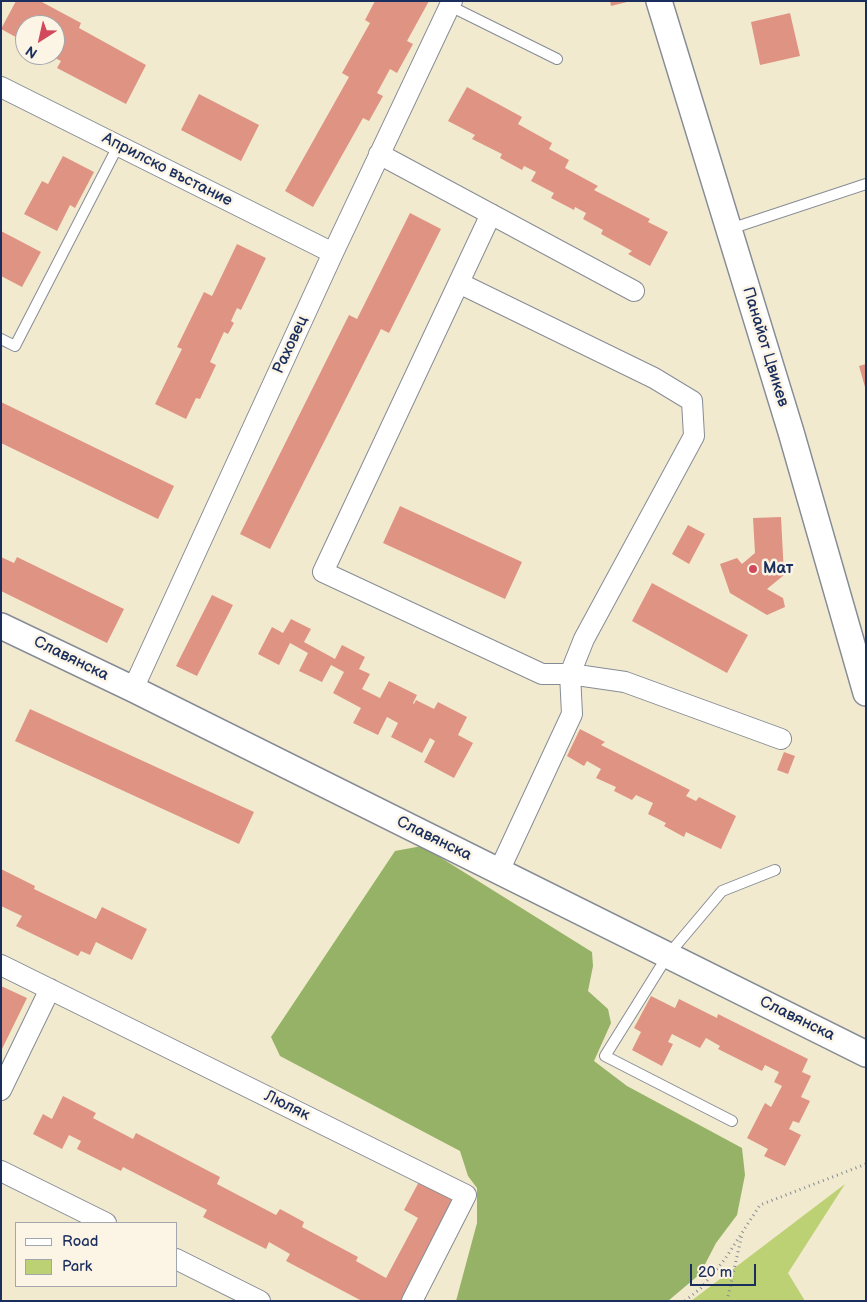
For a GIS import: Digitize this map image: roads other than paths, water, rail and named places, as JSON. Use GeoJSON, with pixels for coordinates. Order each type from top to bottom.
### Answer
{"type":"FeatureCollection","features":[{"type":"Feature","properties":{"kind":"street","name":"Панайот Цвикев"},"geometry":{"type":"LineString","coordinates":[[659,1],[791,432],[866,693]]}},
{"type":"Feature","properties":{"kind":"street","name":"Раховец"},"geometry":{"type":"LineString","coordinates":[[133,689],[332,253],[451,3]]}},
{"type":"Feature","properties":{"kind":"street","name":"Априлско въстание"},"geometry":{"type":"LineString","coordinates":[[1,87],[332,253]]}},
{"type":"Feature","properties":{"kind":"street"},"geometry":{"type":"LineString","coordinates":[[379,154],[634,291]]}},
{"type":"Feature","properties":{"kind":"street"},"geometry":{"type":"LineString","coordinates":[[491,214],[323,572],[542,674],[570,674],[625,682],[781,739]]}},
{"type":"Feature","properties":{"kind":"street"},"geometry":{"type":"LineString","coordinates":[[459,283],[654,378],[692,401],[694,436],[584,639],[570,674],[572,714],[499,871]]}},
{"type":"Feature","properties":{"kind":"street","name":"Славянска"},"geometry":{"type":"LineString","coordinates":[[2,629],[133,689],[866,1054]]}},
{"type":"Feature","properties":{"kind":"street","name":"Люляк"},"geometry":{"type":"LineString","coordinates":[[1,965],[466,1195],[412,1301]]}},
{"type":"Feature","properties":{"kind":"street"},"geometry":{"type":"LineString","coordinates":[[1,1090],[50,989]]}},
{"type":"Feature","properties":{"kind":"street"},"geometry":{"type":"LineString","coordinates":[[1,1171],[104,1222]]}},
{"type":"Feature","properties":{"kind":"street"},"geometry":{"type":"LineString","coordinates":[[178,1259],[260,1301]]}},
{"type":"Feature","properties":{"kind":"lane"},"geometry":{"type":"LineString","coordinates":[[451,3],[557,59]]}},
{"type":"Feature","properties":{"kind":"lane"},"geometry":{"type":"LineString","coordinates":[[1,339],[15,346],[118,146]]}},
{"type":"Feature","properties":{"kind":"lane"},"geometry":{"type":"LineString","coordinates":[[729,229],[866,184]]}},
{"type":"Feature","properties":{"kind":"lane"},"geometry":{"type":"LineString","coordinates":[[732,1121],[605,1056],[668,955],[722,891],[775,870]]}},
{"type":"Feature","properties":{"kind":"place","name":"Мат"},"geometry":{"type":"Point","coordinates":[753,569]}}]}
